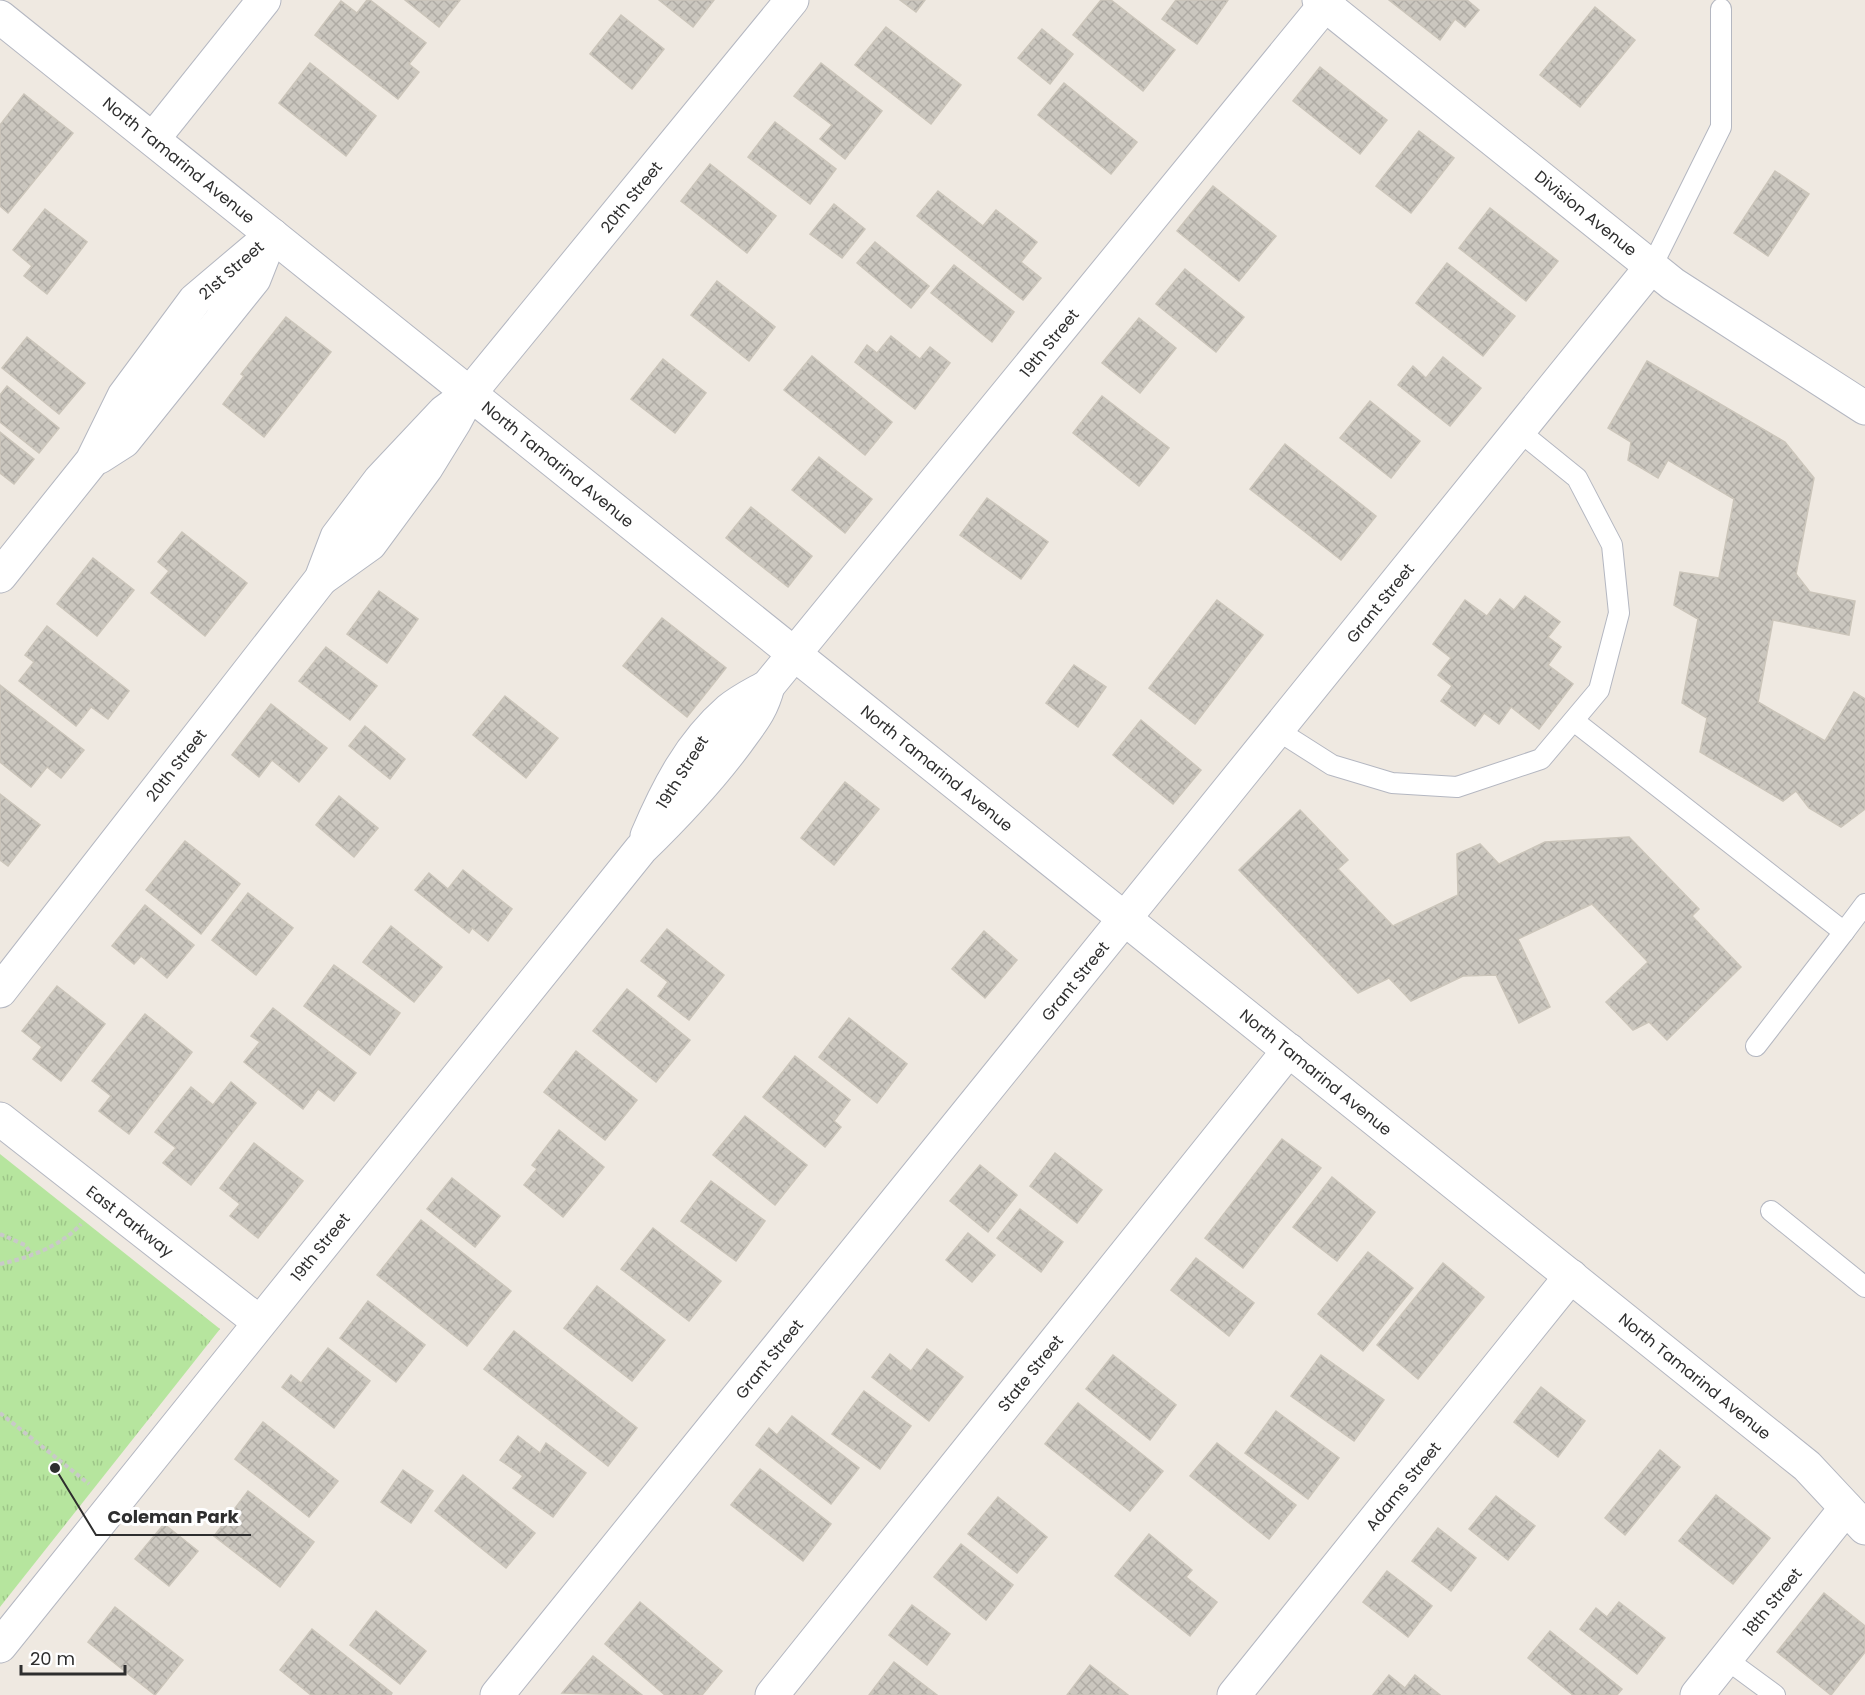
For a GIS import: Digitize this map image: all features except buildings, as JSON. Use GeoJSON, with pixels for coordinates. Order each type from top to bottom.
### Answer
{"type":"FeatureCollection","features":[{"type":"Feature","properties":{"kind":"street"},"geometry":{"type":"LineString","coordinates":[[153,139],[264,0]]}},
{"type":"Feature","properties":{"kind":"street","name":"20th Street"},"geometry":{"type":"LineString","coordinates":[[0,991],[321,579],[337,537],[380,480],[444,412],[470,393],[792,0]]}},
{"type":"Feature","properties":{"kind":"street","name":"Division Avenue"},"geometry":{"type":"LineString","coordinates":[[1325,2],[1673,284],[1865,408]]}},
{"type":"Feature","properties":{"kind":"street","name":"19th Street"},"geometry":{"type":"LineString","coordinates":[[0,1647],[641,849],[665,793],[702,737],[731,709],[768,686],[1325,2]]}},
{"type":"Feature","properties":{"kind":"street","name":"North Tamarind Avenue"},"geometry":{"type":"LineString","coordinates":[[3,26],[153,139],[1807,1466],[1856,1518]]}},
{"type":"Feature","properties":{"kind":"street","name":"21st Street"},"geometry":{"type":"LineString","coordinates":[[0,576],[92,461],[124,396],[195,300],[272,235]]}},
{"type":"Feature","properties":{"kind":"street","name":"Grant Street"},"geometry":{"type":"LineString","coordinates":[[498,1695],[1652,266]]}},
{"type":"Feature","properties":{"kind":"street","name":"20th Street"},"geometry":{"type":"LineString","coordinates":[[0,964],[31,951]]}},
{"type":"Feature","properties":{"kind":"street","name":"State Street"},"geometry":{"type":"LineString","coordinates":[[772,1695],[1289,1050]]}},
{"type":"Feature","properties":{"kind":"street","name":"East Parkway"},"geometry":{"type":"LineString","coordinates":[[0,1119],[259,1322]]}},
{"type":"Feature","properties":{"kind":"street","name":"Adams Street"},"geometry":{"type":"LineString","coordinates":[[1234,1695],[1570,1276]]}},
{"type":"Feature","properties":{"kind":"street","name":"18th Street"},"geometry":{"type":"LineString","coordinates":[[1697,1695],[1726,1659],[1856,1518]]}},
{"type":"Feature","properties":{"kind":"lane"},"geometry":{"type":"LineString","coordinates":[[1652,266],[1721,127],[1721,9]]}},
{"type":"Feature","properties":{"kind":"lane"},"geometry":{"type":"LineString","coordinates":[[1277,730],[1332,765],[1392,783],[1456,787],[1541,759],[1574,721],[1599,690],[1619,613],[1612,545],[1577,478],[1519,431]]}},
{"type":"Feature","properties":{"kind":"lane"},"geometry":{"type":"LineString","coordinates":[[1574,721],[1844,932]]}},
{"type":"Feature","properties":{"kind":"lane"},"geometry":{"type":"LineString","coordinates":[[1756,1047],[1865,904]]}},
{"type":"Feature","properties":{"kind":"lane"},"geometry":{"type":"LineString","coordinates":[[1771,1211],[1865,1287]]}},
{"type":"Feature","properties":{"kind":"lane"},"geometry":{"type":"LineString","coordinates":[[1726,1659],[1775,1695]]}},
{"type":"Feature","properties":{"kind":"path"},"geometry":{"type":"LineString","coordinates":[[0,1264],[32,1255],[61,1241],[81,1224]]}},
{"type":"Feature","properties":{"kind":"path"},"geometry":{"type":"LineString","coordinates":[[0,1234],[25,1245],[32,1255]]}},
{"type":"Feature","properties":{"kind":"path"},"geometry":{"type":"LineString","coordinates":[[0,1413],[93,1487]]}},
{"type":"Feature","properties":{"kind":"green space"},"geometry":{"type":"Polygon","coordinates":[[[0,1154],[220,1329],[0,1607],[0,1154]]]}},
{"type":"Feature","properties":{"kind":"place","name":"Coleman Park"},"geometry":{"type":"Point","coordinates":[55,1468]}}]}
